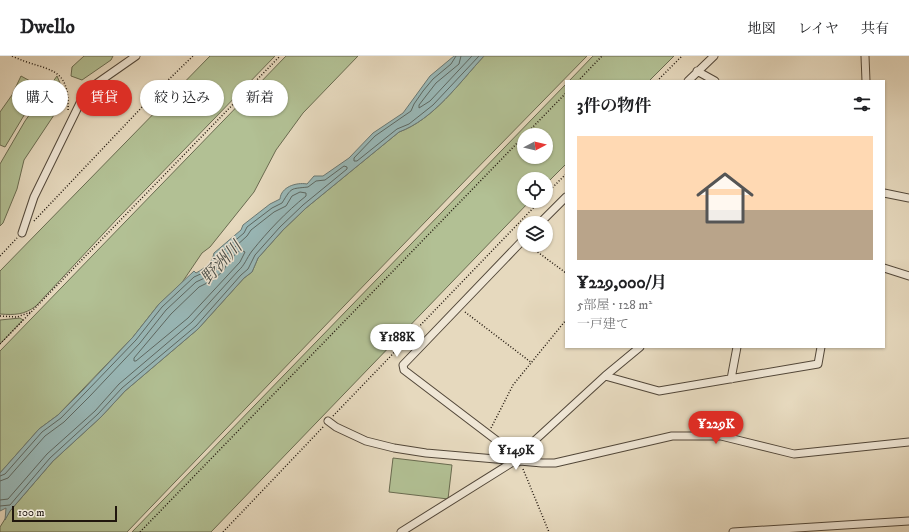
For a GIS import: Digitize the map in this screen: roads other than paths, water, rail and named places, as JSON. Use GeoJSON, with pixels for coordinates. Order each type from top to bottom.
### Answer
{"type":"FeatureCollection","features":[{"type":"Feature","properties":{"kind":"street"},"geometry":{"type":"LineString","coordinates":[[22,232],[34,197],[81,101],[93,86],[136,56]]}},
{"type":"Feature","properties":{"kind":"street"},"geometry":{"type":"LineString","coordinates":[[689,80],[714,56]]}},
{"type":"Feature","properties":{"kind":"street"},"geometry":{"type":"LineString","coordinates":[[865,56],[866,80]]}},
{"type":"Feature","properties":{"kind":"street"},"geometry":{"type":"LineString","coordinates":[[697,71],[713,80]]}},
{"type":"Feature","properties":{"kind":"street"},"geometry":{"type":"LineString","coordinates":[[885,194],[909,198]]}},
{"type":"Feature","properties":{"kind":"street"},"geometry":{"type":"LineString","coordinates":[[547,216],[565,198]]}},
{"type":"Feature","properties":{"kind":"street"},"geometry":{"type":"LineString","coordinates":[[517,246],[403,365],[404,370],[514,453],[516,460],[522,465]]}},
{"type":"Feature","properties":{"kind":"street"},"geometry":{"type":"LineString","coordinates":[[885,268],[909,276]]}},
{"type":"Feature","properties":{"kind":"street"},"geometry":{"type":"LineString","coordinates":[[401,532],[516,460],[520,454],[605,376],[639,348]]}},
{"type":"Feature","properties":{"kind":"street"},"geometry":{"type":"LineString","coordinates":[[732,379],[737,348]]}},
{"type":"Feature","properties":{"kind":"street"},"geometry":{"type":"LineString","coordinates":[[605,376],[658,392],[818,364],[821,348]]}},
{"type":"Feature","properties":{"kind":"street"},"geometry":{"type":"LineString","coordinates":[[328,422],[366,441],[394,448],[524,462],[555,463],[672,436],[721,436],[794,454],[909,442]]}},
{"type":"Feature","properties":{"kind":"street"},"geometry":{"type":"LineString","coordinates":[[732,532],[909,521]]}},
{"type":"Feature","properties":{"kind":"water","name":"野洲川"},"geometry":{"type":"Polygon","coordinates":[[[454,56],[484,56],[435,109],[412,126],[399,132],[306,208],[283,230],[258,258],[252,272],[244,278],[198,329],[125,391],[101,417],[53,461],[10,511],[5,520],[6,508],[0,511],[0,473],[39,429],[58,415],[133,337],[159,304],[194,271],[196,273],[208,265],[212,260],[214,253],[241,230],[243,225],[270,204],[280,199],[286,188],[298,184],[307,184],[314,176],[323,176],[349,158],[373,133],[403,113],[430,76],[454,56]]]}}]}
